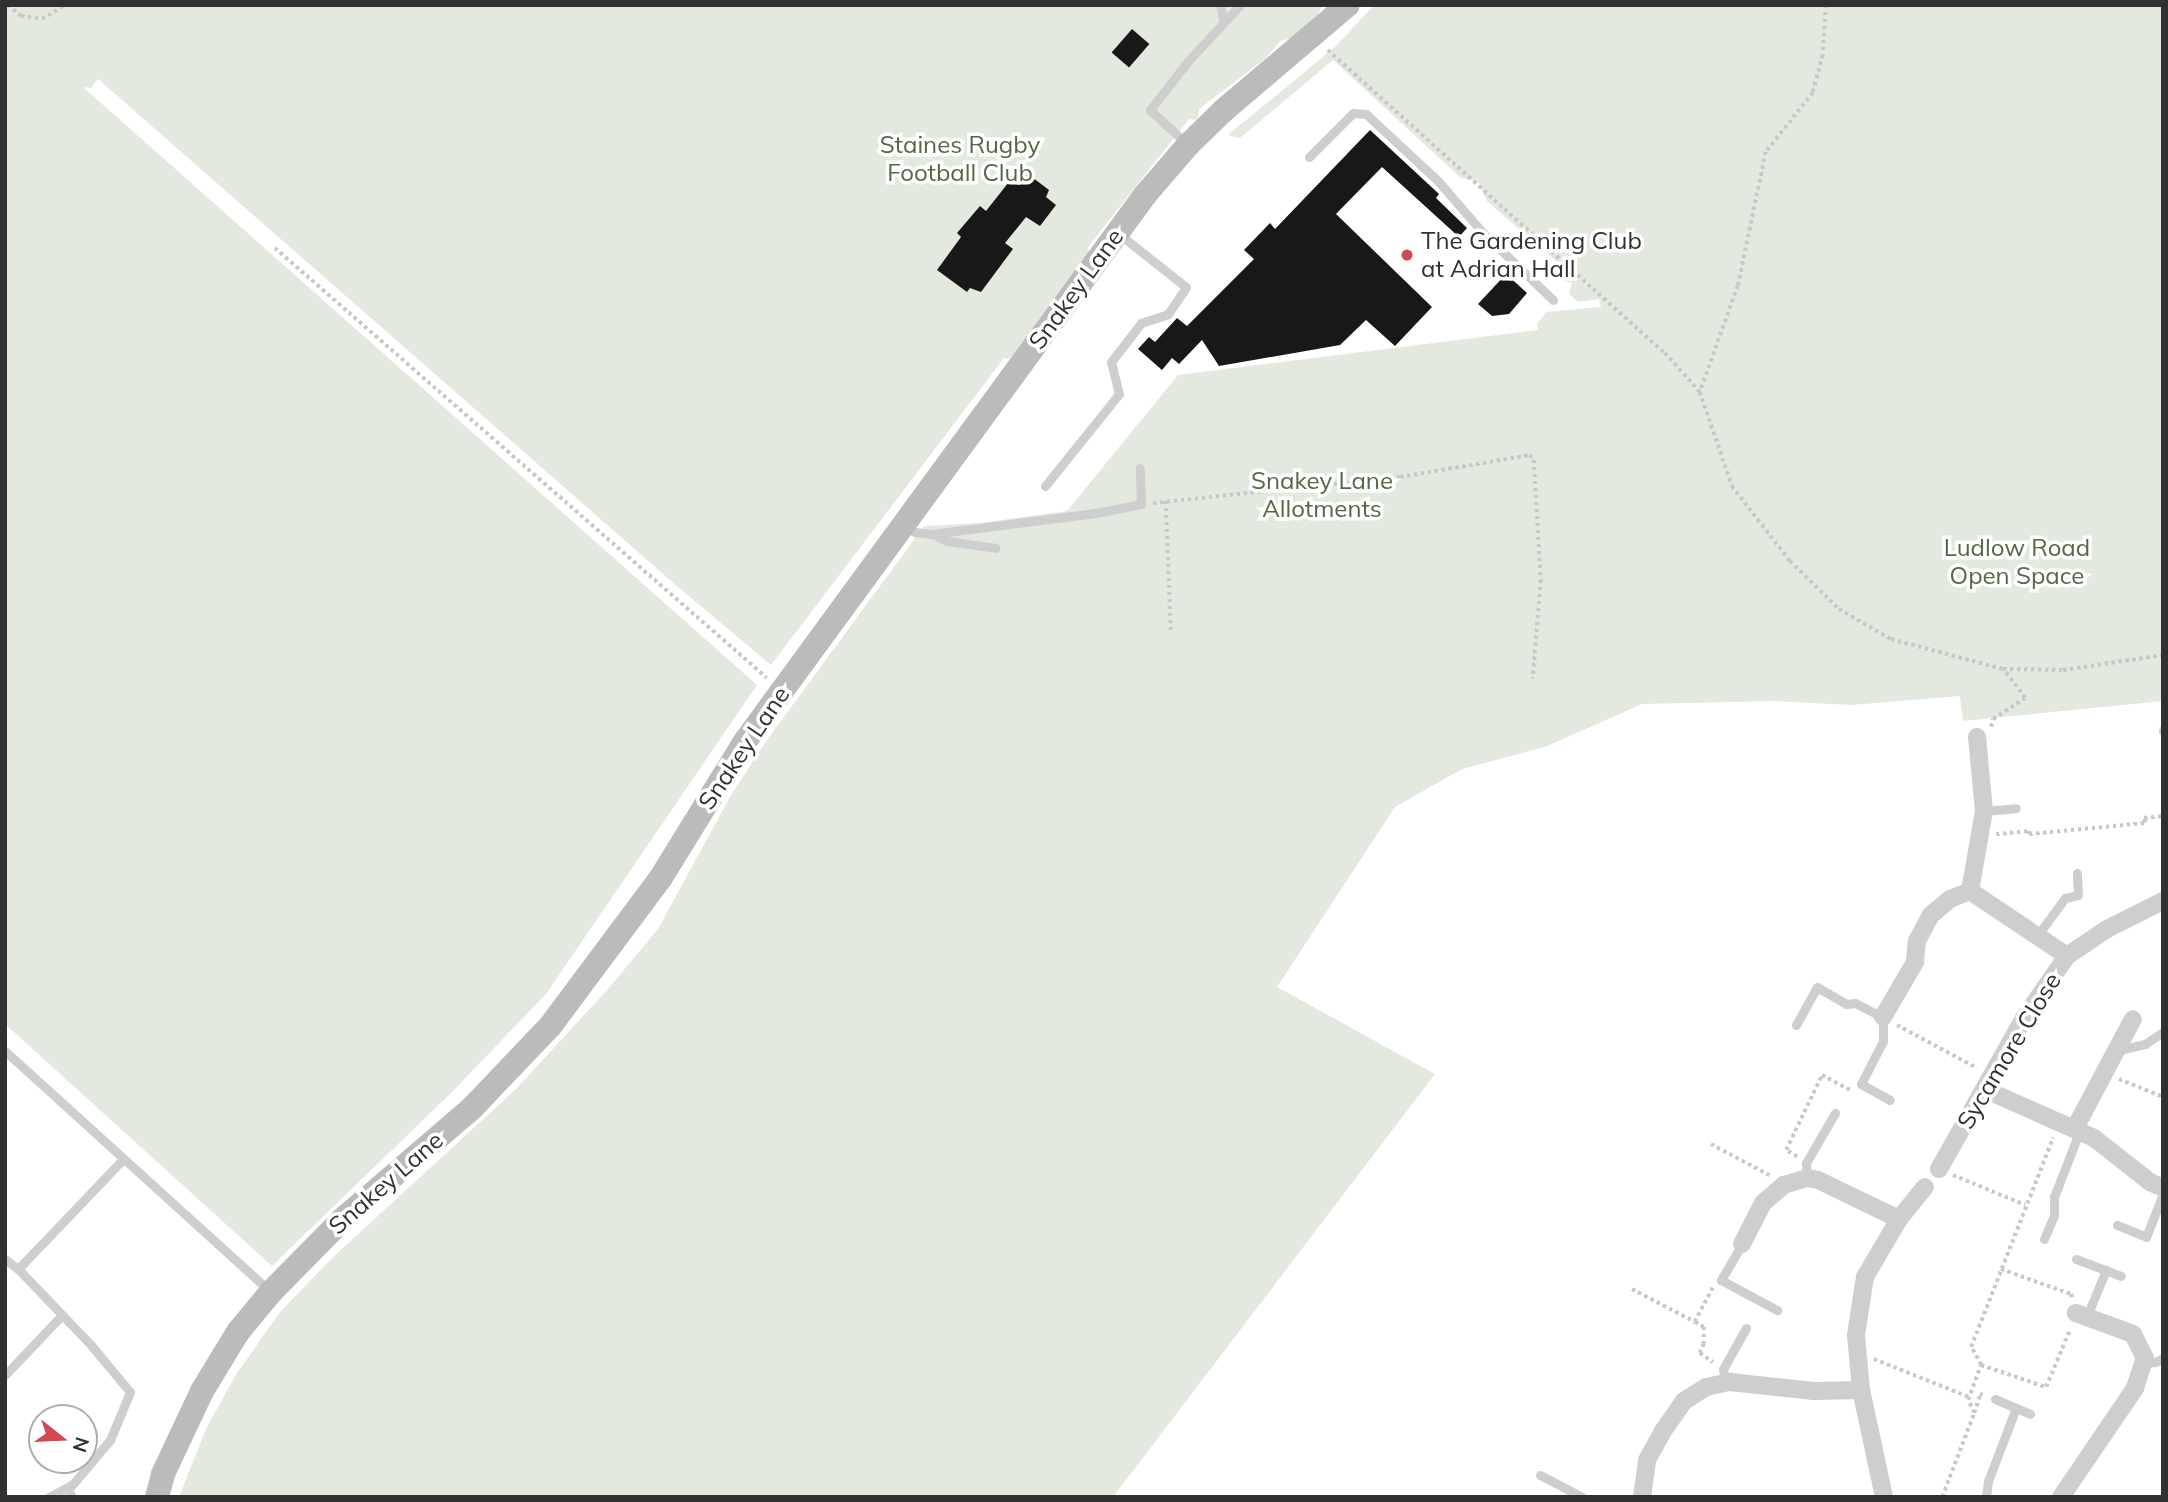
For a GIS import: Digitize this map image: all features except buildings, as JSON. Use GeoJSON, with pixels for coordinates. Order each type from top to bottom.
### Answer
{"type":"FeatureCollection","features":[{"type":"Feature","properties":{"kind":"street","name":"Snakey Lane"},"geometry":{"type":"LineString","coordinates":[[157,1497],[163,1474],[202,1391],[238,1332],[271,1292],[343,1219],[473,1107],[551,1026],[660,879],[746,740],[1118,232],[1188,145],[1224,110],[1348,5]]}},
{"type":"Feature","properties":{"kind":"street"},"geometry":{"type":"LineString","coordinates":[[1970,891],[1983,811],[1983,736]]}},
{"type":"Feature","properties":{"kind":"street"},"geometry":{"type":"LineString","coordinates":[[1970,891],[2067,956]]}},
{"type":"Feature","properties":{"kind":"street"},"geometry":{"type":"LineString","coordinates":[[1883,1017],[1915,962],[1917,941],[1931,915],[1950,899],[1970,891]]}},
{"type":"Feature","properties":{"kind":"street","name":"Sycamore Close"},"geometry":{"type":"LineString","coordinates":[[1939,1169],[2024,1018],[2067,956],[2107,929],[2163,901]]}},
{"type":"Feature","properties":{"kind":"street"},"geometry":{"type":"LineString","coordinates":[[2072,1127],[2119,1050],[2133,1019]]}},
{"type":"Feature","properties":{"kind":"street"},"geometry":{"type":"LineString","coordinates":[[1988,1083],[2072,1127],[2150,1182],[2163,1188]]}},
{"type":"Feature","properties":{"kind":"street"},"geometry":{"type":"LineString","coordinates":[[1742,1244],[1763,1203],[1782,1186],[1806,1171],[1818,1180],[1899,1219]]}},
{"type":"Feature","properties":{"kind":"street"},"geometry":{"type":"LineString","coordinates":[[1884,1497],[1860,1390],[1856,1335],[1865,1277],[1899,1219],[1926,1187]]}},
{"type":"Feature","properties":{"kind":"street"},"geometry":{"type":"LineString","coordinates":[[2061,1497],[2135,1388],[2145,1358],[2133,1334],[2082,1314]]}},
{"type":"Feature","properties":{"kind":"street"},"geometry":{"type":"LineString","coordinates":[[1642,1497],[1647,1460],[1684,1401],[1724,1376],[1814,1391],[1860,1390]]}},
{"type":"Feature","properties":{"kind":"lane"},"geometry":{"type":"LineString","coordinates":[[1220,5],[1224,22]]}},
{"type":"Feature","properties":{"kind":"lane"},"geometry":{"type":"LineString","coordinates":[[1188,145],[1150,110],[1240,5]]}},
{"type":"Feature","properties":{"kind":"lane"},"geometry":{"type":"LineString","coordinates":[[1309,157],[1353,113],[1366,114],[1438,181],[1483,233],[1553,300]]}},
{"type":"Feature","properties":{"kind":"lane"},"geometry":{"type":"LineString","coordinates":[[1045,486],[1119,394],[1111,362],[1141,323],[1168,314],[1186,287],[1118,232]]}},
{"type":"Feature","properties":{"kind":"lane"},"geometry":{"type":"LineString","coordinates":[[903,525],[915,532],[932,534],[1096,513],[1141,504],[1140,468]]}},
{"type":"Feature","properties":{"kind":"lane"},"geometry":{"type":"LineString","coordinates":[[932,534],[947,541],[996,548]]}},
{"type":"Feature","properties":{"kind":"lane"},"geometry":{"type":"LineString","coordinates":[[1983,811],[2016,808]]}},
{"type":"Feature","properties":{"kind":"lane"},"geometry":{"type":"LineString","coordinates":[[2036,936],[2065,898],[2078,895],[2077,873]]}},
{"type":"Feature","properties":{"kind":"lane"},"geometry":{"type":"LineString","coordinates":[[1796,1025],[1817,987],[1847,1004],[1855,1003],[1883,1017],[1883,1041],[1861,1084],[1890,1100]]}},
{"type":"Feature","properties":{"kind":"lane"},"geometry":{"type":"LineString","coordinates":[[2119,1050],[2145,1044],[2163,1032]]}},
{"type":"Feature","properties":{"kind":"lane"},"geometry":{"type":"LineString","coordinates":[[5,1051],[271,1292]]}},
{"type":"Feature","properties":{"kind":"lane"},"geometry":{"type":"LineString","coordinates":[[1806,1171],[1835,1113]]}},
{"type":"Feature","properties":{"kind":"lane"},"geometry":{"type":"LineString","coordinates":[[2044,1239],[2054,1215],[2054,1197],[2072,1127]]}},
{"type":"Feature","properties":{"kind":"lane"},"geometry":{"type":"LineString","coordinates":[[18,1269],[123,1159]]}},
{"type":"Feature","properties":{"kind":"lane"},"geometry":{"type":"LineString","coordinates":[[2117,1226],[2147,1237],[2163,1194]]}},
{"type":"Feature","properties":{"kind":"lane"},"geometry":{"type":"LineString","coordinates":[[1742,1244],[1721,1280],[1777,1310]]}},
{"type":"Feature","properties":{"kind":"lane"},"geometry":{"type":"LineString","coordinates":[[5,1259],[62,1315],[130,1392],[110,1440],[67,1488],[49,1497]]}},
{"type":"Feature","properties":{"kind":"lane"},"geometry":{"type":"LineString","coordinates":[[2076,1259],[2121,1276]]}},
{"type":"Feature","properties":{"kind":"lane"},"geometry":{"type":"LineString","coordinates":[[2082,1314],[2106,1270]]}},
{"type":"Feature","properties":{"kind":"lane"},"geometry":{"type":"LineString","coordinates":[[5,1375],[62,1315]]}},
{"type":"Feature","properties":{"kind":"lane"},"geometry":{"type":"LineString","coordinates":[[1724,1376],[1746,1328]]}},
{"type":"Feature","properties":{"kind":"lane"},"geometry":{"type":"LineString","coordinates":[[2144,1363],[2163,1358]]}},
{"type":"Feature","properties":{"kind":"lane"},"geometry":{"type":"LineString","coordinates":[[1995,1399],[2030,1414]]}},
{"type":"Feature","properties":{"kind":"lane"},"geometry":{"type":"LineString","coordinates":[[1986,1497],[1988,1482],[2015,1408]]}},
{"type":"Feature","properties":{"kind":"lane"},"geometry":{"type":"LineString","coordinates":[[1540,1475],[1582,1497]]}},
{"type":"Feature","properties":{"kind":"lane"},"geometry":{"type":"LineString","coordinates":[[67,1488],[72,1497]]}},
{"type":"Feature","properties":{"kind":"path"},"geometry":{"type":"LineString","coordinates":[[8,5],[21,16],[42,19],[65,5]]}},
{"type":"Feature","properties":{"kind":"path"},"geometry":{"type":"LineString","coordinates":[[1700,391],[1738,286],[1766,152],[1812,93],[1823,55],[1826,5]]}},
{"type":"Feature","properties":{"kind":"path"},"geometry":{"type":"LineString","coordinates":[[1330,52],[1665,353],[1700,391],[1732,486],[1790,561],[1839,609],[1891,639],[2003,669],[2063,670],[2163,655]]}},
{"type":"Feature","properties":{"kind":"path"},"geometry":{"type":"LineString","coordinates":[[275,248],[781,691]]}},
{"type":"Feature","properties":{"kind":"path"},"geometry":{"type":"LineString","coordinates":[[1141,504],[1400,477],[1530,455],[1534,460],[1541,580],[1533,679]]}},
{"type":"Feature","properties":{"kind":"path"},"geometry":{"type":"LineString","coordinates":[[1166,501],[1171,634]]}},
{"type":"Feature","properties":{"kind":"path"},"geometry":{"type":"LineString","coordinates":[[1983,736],[1993,719],[2025,698],[2003,669]]}},
{"type":"Feature","properties":{"kind":"path"},"geometry":{"type":"LineString","coordinates":[[1980,836],[2145,823],[2144,818],[2163,816]]}},
{"type":"Feature","properties":{"kind":"path"},"geometry":{"type":"LineString","coordinates":[[1883,1017],[1988,1083]]}},
{"type":"Feature","properties":{"kind":"path"},"geometry":{"type":"LineString","coordinates":[[2105,1074],[2163,1097]]}},
{"type":"Feature","properties":{"kind":"path"},"geometry":{"type":"LineString","coordinates":[[1806,1171],[1786,1150],[1822,1075],[1856,1093],[1861,1084]]}},
{"type":"Feature","properties":{"kind":"path"},"geometry":{"type":"LineString","coordinates":[[2001,1269],[2071,1294],[2082,1314],[2046,1387],[1981,1365],[1971,1347],[2025,1205],[2072,1127]]}},
{"type":"Feature","properties":{"kind":"path"},"geometry":{"type":"LineString","coordinates":[[1711,1144],[1776,1179],[1782,1186]]}},
{"type":"Feature","properties":{"kind":"path"},"geometry":{"type":"LineString","coordinates":[[1939,1169],[2025,1205]]}},
{"type":"Feature","properties":{"kind":"path"},"geometry":{"type":"LineString","coordinates":[[1695,1322],[1716,1282],[1721,1280]]}},
{"type":"Feature","properties":{"kind":"path"},"geometry":{"type":"LineString","coordinates":[[1632,1289],[1704,1327],[1704,1344],[1700,1353],[1724,1376]]}},
{"type":"Feature","properties":{"kind":"path"},"geometry":{"type":"LineString","coordinates":[[1856,1357],[1870,1358],[1969,1397]]}},
{"type":"Feature","properties":{"kind":"path"},"geometry":{"type":"LineString","coordinates":[[1942,1497],[1974,1413],[1969,1397],[1981,1365]]}},
{"type":"Feature","properties":{"kind":"green space","name":"Staines Rugby Football Club"},"geometry":{"type":"Polygon","coordinates":[[[5,5],[1322,5],[1314,24],[1296,37],[1280,41],[1266,58],[1199,109],[1197,120],[1189,119],[1088,247],[1090,254],[1049,311],[1038,320],[1037,329],[1022,349],[1008,359],[1004,358],[771,665],[678,587],[98,79],[91,88],[83,87],[757,685],[546,994],[452,1092],[272,1266],[5,1024],[5,5]]]}},
{"type":"Feature","properties":{"kind":"green space"},"geometry":{"type":"Polygon","coordinates":[[[1374,5],[2163,5],[2163,701],[1963,721],[1960,696],[1851,705],[1774,701],[1642,704],[1545,747],[1462,769],[1395,807],[1277,987],[1435,1074],[1113,1497],[179,1497],[206,1429],[235,1376],[280,1312],[331,1259],[516,1089],[608,989],[658,929],[731,795],[767,740],[924,526],[981,523],[1067,511],[1178,375],[1538,330],[1537,324],[1546,312],[1601,307],[1599,299],[1578,302],[1569,294],[1572,283],[1559,280],[1556,261],[1487,201],[1478,182],[1461,178],[1333,60],[1240,138],[1228,135],[1336,46],[1374,5]]]}},
{"type":"Feature","properties":{"kind":"place","name":"The Gardening Club at Adrian Hall"},"geometry":{"type":"Point","coordinates":[1407,255]}},
{"type":"Feature","properties":{"kind":"park label","name":"Snakey Lane Allotments"},"geometry":{"type":"Point","coordinates":[1322,495]}},
{"type":"Feature","properties":{"kind":"park label","name":"Ludlow Road Open Space"},"geometry":{"type":"Point","coordinates":[2017,562]}}]}
